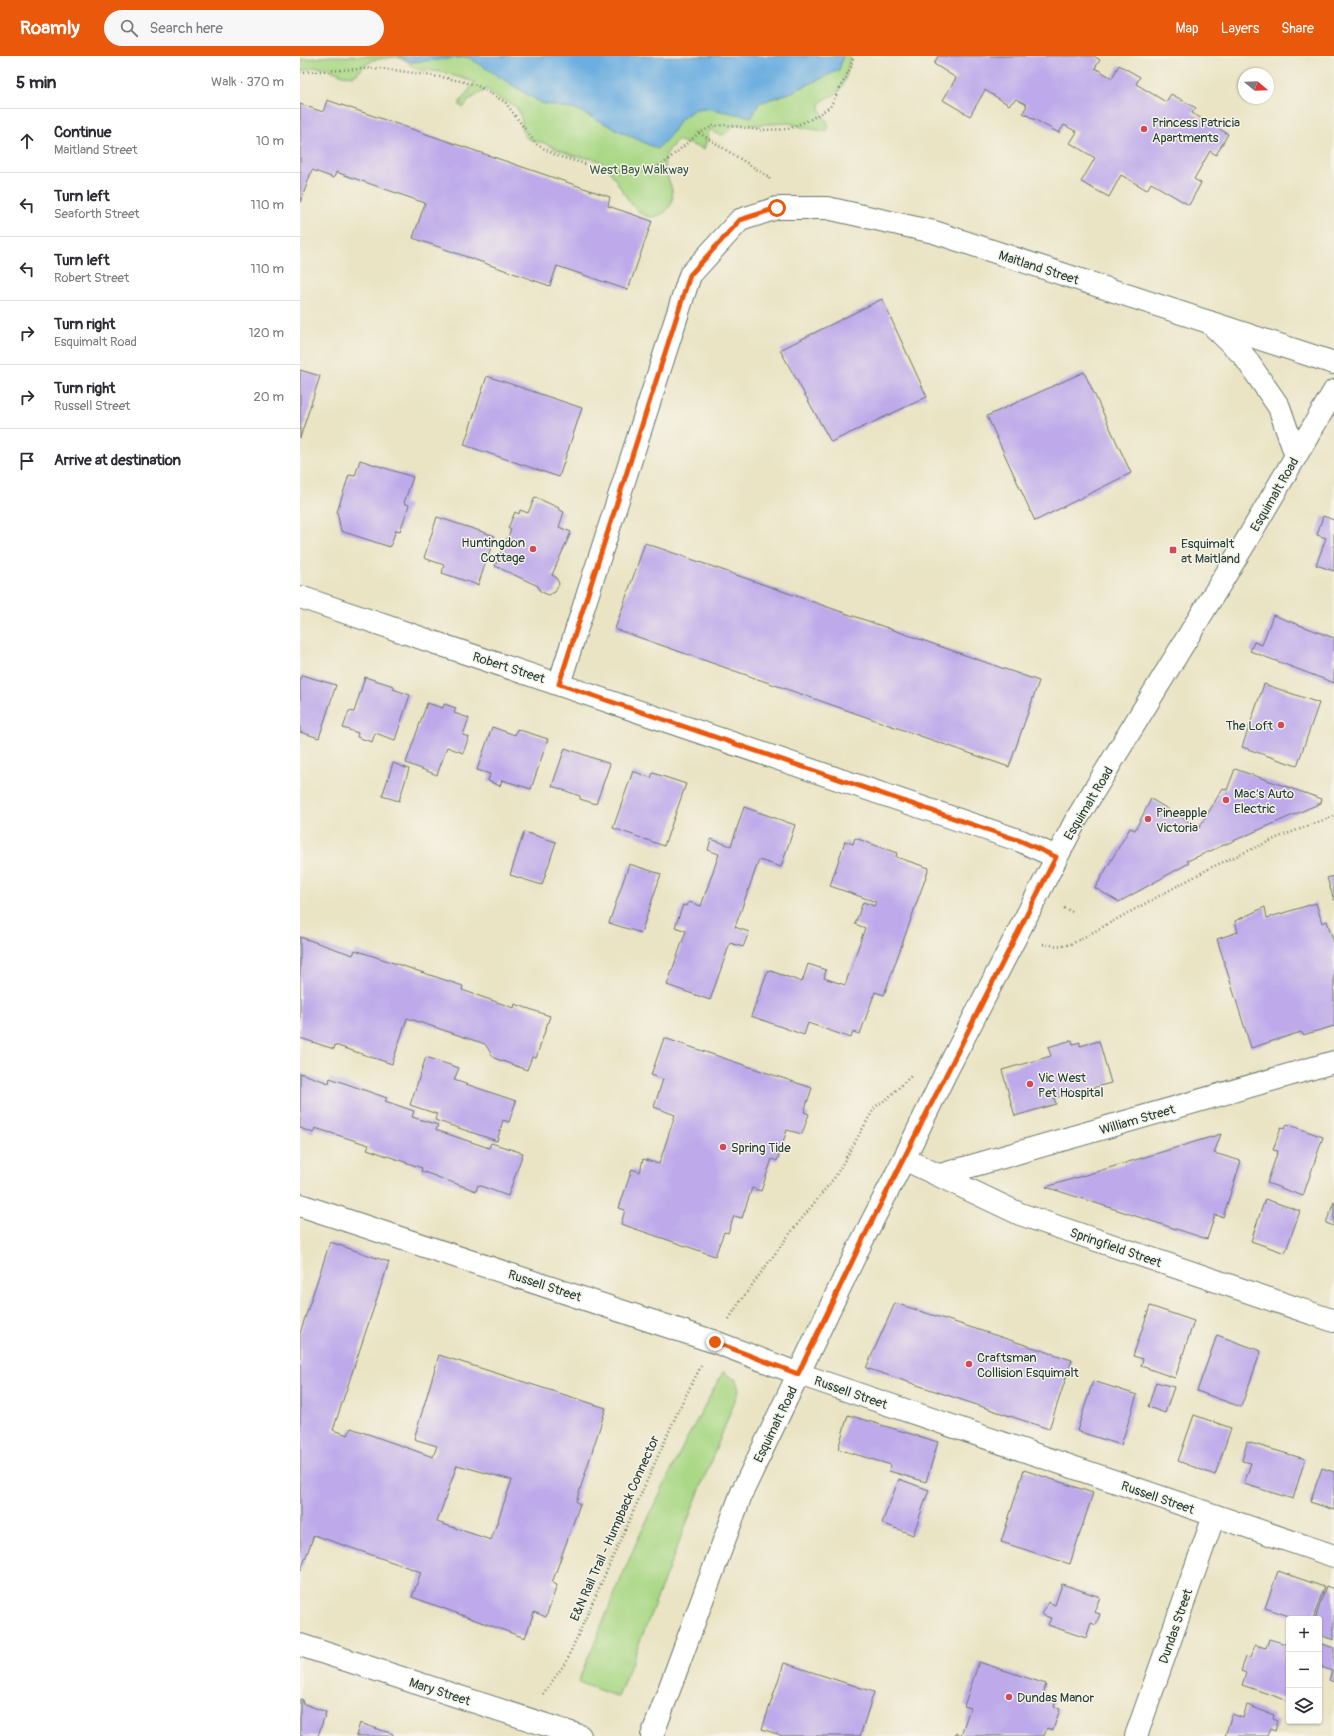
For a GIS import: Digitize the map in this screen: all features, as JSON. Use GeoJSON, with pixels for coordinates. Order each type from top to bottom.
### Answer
{"type":"FeatureCollection","features":[{"type":"Feature","properties":{"kind":"street","name":"Maitland Street"},"geometry":{"type":"LineString","coordinates":[[559,684],[690,275],[740,220],[777,208],[827,208],[934,232],[1334,363]]}},
{"type":"Feature","properties":{"kind":"street"},"geometry":{"type":"LineString","coordinates":[[1209,322],[1244,356],[1279,407],[1296,456]]}},
{"type":"Feature","properties":{"kind":"street","name":"Esquimalt Road"},"geometry":{"type":"LineString","coordinates":[[652,1736],[742,1492],[861,1243],[945,1074],[1076,820],[1334,391]]}},
{"type":"Feature","properties":{"kind":"street","name":"Robert Street"},"geometry":{"type":"LineString","coordinates":[[300,598],[559,684],[1021,841],[1056,857]]}},
{"type":"Feature","properties":{"kind":"street","name":"William Street"},"geometry":{"type":"LineString","coordinates":[[940,1175],[1334,1062]]}},
{"type":"Feature","properties":{"kind":"street","name":"Springfield Street"},"geometry":{"type":"LineString","coordinates":[[904,1159],[1020,1214],[1334,1321]]}},
{"type":"Feature","properties":{"kind":"street","name":"Russell Street"},"geometry":{"type":"LineString","coordinates":[[300,1205],[722,1344],[798,1374],[1334,1556]]}},
{"type":"Feature","properties":{"kind":"street","name":"Dundas Street"},"geometry":{"type":"LineString","coordinates":[[1136,1736],[1214,1516]]}},
{"type":"Feature","properties":{"kind":"street","name":"Mary Street"},"geometry":{"type":"LineString","coordinates":[[300,1645],[580,1736]]}},
{"type":"Feature","properties":{"kind":"path"},"geometry":{"type":"LineString","coordinates":[[300,72],[380,68],[457,80],[476,85],[505,102],[536,144],[557,156],[614,172],[640,172],[663,164],[699,133],[713,126],[727,125],[759,130],[788,129],[811,119],[830,107],[851,67],[853,56]]}},
{"type":"Feature","properties":{"kind":"path"},"geometry":{"type":"LineString","coordinates":[[699,133],[769,177]]}},
{"type":"Feature","properties":{"kind":"path"},"geometry":{"type":"LineString","coordinates":[[1042,944],[1067,946],[1212,867],[1279,837],[1334,816]]}},
{"type":"Feature","properties":{"kind":"path"},"geometry":{"type":"LineString","coordinates":[[1064,908],[1073,912]]}},
{"type":"Feature","properties":{"kind":"path"},"geometry":{"type":"LineString","coordinates":[[739,1303],[788,1236],[835,1177],[875,1107]]}},
{"type":"Feature","properties":{"kind":"path","name":"E&N Rail Trail - Humpback Connector"},"geometry":{"type":"LineString","coordinates":[[552,1681],[566,1662],[628,1520],[692,1381]]}},
{"type":"Feature","properties":{"kind":"green space","name":"West Bay Walkway"},"geometry":{"type":"Polygon","coordinates":[[[328,56],[399,56],[412,62],[468,57],[541,103],[577,110],[657,149],[669,137],[680,120],[694,109],[706,108],[752,117],[759,103],[792,92],[839,70],[843,56],[850,56],[846,75],[841,88],[836,94],[823,101],[820,105],[829,126],[825,131],[805,128],[789,123],[752,125],[735,124],[729,131],[721,135],[710,129],[704,149],[677,140],[665,158],[665,170],[673,196],[672,202],[664,213],[650,217],[642,214],[634,207],[614,177],[598,160],[571,155],[524,136],[521,116],[518,110],[513,105],[500,99],[487,89],[469,100],[464,107],[460,106],[460,102],[475,82],[441,72],[415,69],[405,60],[396,57],[373,60],[364,66],[357,74],[352,76],[343,75],[328,69],[316,67],[300,71],[300,60],[328,56]]]}},
{"type":"Feature","properties":{"kind":"green space"},"geometry":{"type":"Polygon","coordinates":[[[723,1372],[736,1380],[739,1390],[618,1697],[578,1682],[636,1543],[685,1442],[723,1372]]]}},
{"type":"Feature","properties":{"kind":"water"},"geometry":{"type":"Polygon","coordinates":[[[399,56],[843,56],[839,70],[792,92],[759,103],[752,117],[706,108],[695,109],[680,120],[669,137],[657,149],[577,110],[541,103],[468,57],[412,62],[399,56]]]}},
{"type":"Feature","properties":{"kind":"building","name":"Princess Patricia Apartments"},"geometry":{"type":"Polygon","coordinates":[[[938,56],[1094,56],[1100,60],[1095,68],[1112,78],[1119,65],[1140,77],[1136,84],[1166,102],[1171,94],[1196,108],[1192,113],[1228,134],[1216,155],[1210,151],[1194,179],[1201,183],[1189,205],[1151,183],[1147,190],[1121,175],[1109,197],[1081,182],[1095,158],[1070,143],[1077,132],[1064,125],[1059,133],[1023,113],[1027,105],[1016,99],[1009,105],[985,90],[970,116],[943,100],[956,78],[934,64],[938,56]]]}},
{"type":"Feature","properties":{"kind":"building"},"geometry":{"type":"Polygon","coordinates":[[[327,100],[610,197],[608,206],[652,221],[628,290],[557,266],[550,286],[413,238],[425,203],[336,172],[334,178],[312,170],[300,203],[300,104],[323,112],[327,100]]]}},
{"type":"Feature","properties":{"kind":"building"},"geometry":{"type":"Polygon","coordinates":[[[882,299],[927,397],[831,442],[780,350],[882,299]]]}},
{"type":"Feature","properties":{"kind":"building"},"geometry":{"type":"Polygon","coordinates":[[[300,370],[320,376],[300,438],[300,370]]]}},
{"type":"Feature","properties":{"kind":"building"},"geometry":{"type":"Polygon","coordinates":[[[1084,372],[1131,473],[1035,521],[987,416],[1084,372]]]}},
{"type":"Feature","properties":{"kind":"building"},"geometry":{"type":"Polygon","coordinates":[[[487,376],[582,408],[559,477],[464,445],[487,376]]]}},
{"type":"Feature","properties":{"kind":"building"},"geometry":{"type":"Polygon","coordinates":[[[360,460],[413,477],[404,503],[409,505],[400,531],[396,530],[390,547],[341,531],[337,512],[349,475],[355,476],[360,460]]]}},
{"type":"Feature","properties":{"kind":"building","name":"Huntingdon Cottage"},"geometry":{"type":"Polygon","coordinates":[[[535,497],[559,508],[558,509],[564,512],[559,527],[571,532],[552,575],[556,577],[559,584],[555,592],[548,595],[540,591],[538,586],[495,566],[511,530],[508,528],[515,512],[519,514],[520,510],[528,513],[535,497]]]}},
{"type":"Feature","properties":{"kind":"building"},"geometry":{"type":"Polygon","coordinates":[[[1323,516],[1334,520],[1334,571],[1316,565],[1326,538],[1317,535],[1323,516]]]}},
{"type":"Feature","properties":{"kind":"building"},"geometry":{"type":"Polygon","coordinates":[[[437,517],[495,536],[478,585],[442,573],[444,565],[424,558],[437,517]]]}},
{"type":"Feature","properties":{"kind":"building"},"geometry":{"type":"Polygon","coordinates":[[[645,543],[1039,681],[1009,767],[615,629],[645,543]]]}},
{"type":"Feature","properties":{"kind":"building"},"geometry":{"type":"Polygon","coordinates":[[[1273,615],[1334,638],[1334,683],[1250,651],[1254,642],[1262,645],[1273,615]]]}},
{"type":"Feature","properties":{"kind":"building"},"geometry":{"type":"Polygon","coordinates":[[[302,675],[336,685],[319,738],[300,732],[300,680],[302,675]]]}},
{"type":"Feature","properties":{"kind":"building"},"geometry":{"type":"Polygon","coordinates":[[[365,677],[394,686],[393,689],[410,695],[395,740],[375,733],[372,742],[357,737],[358,733],[343,728],[349,711],[354,712],[365,677]]]}},
{"type":"Feature","properties":{"kind":"building","name":"The Loft"},"geometry":{"type":"Polygon","coordinates":[[[1264,684],[1319,703],[1297,766],[1242,747],[1264,684]]]}},
{"type":"Feature","properties":{"kind":"building"},"geometry":{"type":"Polygon","coordinates":[[[427,703],[443,708],[444,704],[456,708],[454,713],[469,718],[463,735],[469,737],[463,753],[447,747],[437,775],[406,763],[427,703]]]}},
{"type":"Feature","properties":{"kind":"building"},"geometry":{"type":"Polygon","coordinates":[[[492,727],[515,735],[517,729],[548,739],[531,789],[502,780],[500,786],[488,781],[490,774],[477,770],[492,727]]]}},
{"type":"Feature","properties":{"kind":"building"},"geometry":{"type":"Polygon","coordinates":[[[565,748],[610,764],[596,804],[580,799],[580,796],[552,786],[565,748]]]}},
{"type":"Feature","properties":{"kind":"building"},"geometry":{"type":"Polygon","coordinates":[[[393,763],[409,769],[399,801],[382,796],[393,763]]]}},
{"type":"Feature","properties":{"kind":"building"},"geometry":{"type":"Polygon","coordinates":[[[1235,769],[1322,799],[1321,803],[1187,861],[1189,863],[1119,902],[1095,888],[1130,828],[1135,830],[1151,799],[1199,828],[1223,788],[1227,790],[1235,769]]]}},
{"type":"Feature","properties":{"kind":"building"},"geometry":{"type":"Polygon","coordinates":[[[633,771],[651,778],[653,773],[686,784],[664,846],[613,828],[633,771]]]}},
{"type":"Feature","properties":{"kind":"building"},"geometry":{"type":"Polygon","coordinates":[[[744,807],[795,825],[781,867],[759,860],[735,927],[749,932],[743,947],[730,943],[710,1000],[667,985],[686,931],[675,927],[683,905],[687,906],[689,902],[701,906],[719,854],[708,850],[711,839],[731,846],[744,807]]]}},
{"type":"Feature","properties":{"kind":"building"},"geometry":{"type":"Polygon","coordinates":[[[524,832],[556,842],[542,885],[510,875],[524,832]]]}},
{"type":"Feature","properties":{"kind":"building"},"geometry":{"type":"Polygon","coordinates":[[[855,838],[897,853],[896,857],[929,868],[884,995],[875,992],[860,1034],[853,1032],[851,1038],[808,1023],[804,1035],[751,1016],[768,970],[802,982],[808,964],[826,970],[824,978],[845,985],[865,928],[855,924],[863,902],[874,906],[876,902],[830,886],[845,841],[853,844],[855,838]]]}},
{"type":"Feature","properties":{"kind":"building"},"geometry":{"type":"Polygon","coordinates":[[[629,864],[661,874],[641,933],[609,923],[629,864]]]}},
{"type":"Feature","properties":{"kind":"building"},"geometry":{"type":"Polygon","coordinates":[[[1334,876],[1334,900],[1327,878],[1334,876]]]}},
{"type":"Feature","properties":{"kind":"building"},"geometry":{"type":"Polygon","coordinates":[[[1316,903],[1322,923],[1327,921],[1334,943],[1334,1026],[1303,1035],[1301,1032],[1251,1048],[1217,939],[1238,932],[1235,921],[1265,907],[1267,918],[1316,903]]]}},
{"type":"Feature","properties":{"kind":"building"},"geometry":{"type":"Polygon","coordinates":[[[300,937],[353,955],[355,950],[463,986],[462,990],[514,1008],[515,1004],[550,1016],[536,1058],[532,1057],[527,1070],[494,1058],[485,1044],[407,1018],[392,1064],[335,1045],[334,1049],[300,1038],[300,937]]]}},
{"type":"Feature","properties":{"kind":"building","name":"Spring Tide"},"geometry":{"type":"Polygon","coordinates":[[[664,1038],[812,1088],[804,1112],[809,1114],[802,1134],[787,1130],[777,1161],[772,1159],[761,1191],[752,1188],[742,1218],[734,1216],[728,1233],[724,1232],[715,1256],[621,1224],[625,1210],[619,1208],[632,1169],[640,1172],[643,1159],[659,1164],[675,1115],[654,1107],[663,1079],[651,1075],[664,1038]]]}},
{"type":"Feature","properties":{"kind":"building"},"geometry":{"type":"Polygon","coordinates":[[[1072,1040],[1073,1044],[1080,1042],[1080,1046],[1099,1041],[1111,1083],[1054,1098],[1056,1104],[1015,1116],[1002,1070],[1051,1056],[1048,1047],[1072,1040]]]}},
{"type":"Feature","properties":{"kind":"building"},"geometry":{"type":"Polygon","coordinates":[[[426,1057],[459,1068],[454,1080],[516,1101],[509,1122],[503,1120],[497,1141],[435,1120],[437,1114],[410,1105],[426,1057]]]}},
{"type":"Feature","properties":{"kind":"building"},"geometry":{"type":"Polygon","coordinates":[[[300,1073],[329,1083],[330,1078],[387,1098],[385,1101],[414,1111],[412,1117],[438,1125],[436,1130],[489,1148],[491,1143],[523,1153],[508,1196],[478,1185],[476,1191],[421,1171],[422,1168],[367,1149],[369,1145],[315,1128],[313,1133],[300,1128],[300,1073]]]}},
{"type":"Feature","properties":{"kind":"building"},"geometry":{"type":"Polygon","coordinates":[[[1287,1124],[1323,1137],[1303,1196],[1267,1183],[1278,1151],[1273,1150],[1281,1127],[1285,1128],[1287,1124]]]}},
{"type":"Feature","properties":{"kind":"building"},"geometry":{"type":"Polygon","coordinates":[[[1221,1134],[1214,1153],[1241,1161],[1223,1217],[1215,1215],[1207,1239],[1046,1187],[1221,1134]]]}},
{"type":"Feature","properties":{"kind":"building"},"geometry":{"type":"Polygon","coordinates":[[[1265,1199],[1300,1211],[1285,1253],[1251,1241],[1265,1199]]]}},
{"type":"Feature","properties":{"kind":"building"},"geometry":{"type":"Polygon","coordinates":[[[1334,1202],[1334,1226],[1326,1223],[1334,1202]]]}},
{"type":"Feature","properties":{"kind":"building"},"geometry":{"type":"Polygon","coordinates":[[[330,1242],[389,1262],[333,1430],[348,1435],[351,1428],[433,1457],[437,1446],[414,1439],[439,1355],[606,1408],[576,1502],[580,1504],[552,1583],[557,1585],[546,1617],[534,1612],[525,1638],[412,1597],[421,1572],[314,1535],[300,1570],[300,1333],[330,1242]],[[457,1465],[437,1522],[491,1540],[512,1480],[457,1465]]]}},
{"type":"Feature","properties":{"kind":"building","name":"Craftsman Collision Esquimalt"},"geometry":{"type":"Polygon","coordinates":[[[895,1303],[1072,1360],[1049,1429],[866,1368],[895,1303]]]}},
{"type":"Feature","properties":{"kind":"building"},"geometry":{"type":"Polygon","coordinates":[[[1150,1306],[1194,1321],[1175,1378],[1141,1366],[1143,1359],[1133,1356],[1150,1306]]]}},
{"type":"Feature","properties":{"kind":"building"},"geometry":{"type":"Polygon","coordinates":[[[1217,1335],[1261,1351],[1241,1407],[1197,1391],[1217,1335]]]}},
{"type":"Feature","properties":{"kind":"building"},"geometry":{"type":"Polygon","coordinates":[[[1093,1381],[1137,1395],[1121,1445],[1077,1431],[1093,1381]]]}},
{"type":"Feature","properties":{"kind":"building"},"geometry":{"type":"Polygon","coordinates":[[[1156,1382],[1174,1387],[1165,1413],[1148,1407],[1156,1382]]]}},
{"type":"Feature","properties":{"kind":"building"},"geometry":{"type":"Polygon","coordinates":[[[848,1415],[938,1442],[926,1482],[889,1471],[891,1465],[838,1449],[848,1415]]]}},
{"type":"Feature","properties":{"kind":"building"},"geometry":{"type":"Polygon","coordinates":[[[1194,1415],[1231,1428],[1215,1475],[1178,1461],[1194,1415]]]}},
{"type":"Feature","properties":{"kind":"building"},"geometry":{"type":"Polygon","coordinates":[[[1247,1442],[1305,1459],[1293,1499],[1244,1484],[1251,1463],[1242,1461],[1247,1442]]]}},
{"type":"Feature","properties":{"kind":"building"},"geometry":{"type":"Polygon","coordinates":[[[1322,1468],[1334,1472],[1334,1510],[1310,1502],[1322,1468]]]}},
{"type":"Feature","properties":{"kind":"building"},"geometry":{"type":"Polygon","coordinates":[[[1024,1470],[1093,1493],[1070,1564],[1001,1542],[1024,1470]]]}},
{"type":"Feature","properties":{"kind":"building"},"geometry":{"type":"Polygon","coordinates":[[[899,1479],[929,1490],[913,1535],[882,1523],[899,1479]]]}},
{"type":"Feature","properties":{"kind":"building"},"geometry":{"type":"Polygon","coordinates":[[[1278,1571],[1324,1587],[1314,1616],[1289,1616],[1265,1608],[1278,1571]]]}},
{"type":"Feature","properties":{"kind":"building"},"geometry":{"type":"Polygon","coordinates":[[[1062,1584],[1100,1597],[1094,1612],[1100,1614],[1096,1625],[1091,1623],[1086,1638],[1048,1625],[1051,1618],[1042,1615],[1048,1602],[1055,1605],[1062,1584]]]}},
{"type":"Feature","properties":{"kind":"building"},"geometry":{"type":"Polygon","coordinates":[[[1326,1586],[1334,1589],[1334,1640],[1322,1636],[1322,1616],[1316,1616],[1326,1586]]]}},
{"type":"Feature","properties":{"kind":"building"},"geometry":{"type":"Polygon","coordinates":[[[1269,1639],[1286,1644],[1286,1700],[1242,1685],[1246,1673],[1241,1671],[1246,1657],[1250,1658],[1255,1645],[1266,1648],[1269,1639]]]}},
{"type":"Feature","properties":{"kind":"building"},"geometry":{"type":"Polygon","coordinates":[[[1322,1644],[1334,1648],[1334,1682],[1329,1680],[1332,1671],[1322,1667],[1322,1644]]]}},
{"type":"Feature","properties":{"kind":"building","name":"Dundas Manor"},"geometry":{"type":"Polygon","coordinates":[[[979,1662],[1046,1684],[1043,1695],[1056,1700],[1054,1707],[1060,1709],[1053,1730],[1047,1728],[1044,1736],[955,1736],[956,1733],[961,1735],[970,1708],[964,1706],[979,1662]]]}},
{"type":"Feature","properties":{"kind":"building"},"geometry":{"type":"Polygon","coordinates":[[[784,1663],[874,1692],[860,1736],[783,1736],[762,1729],[784,1663]]]}},
{"type":"Feature","properties":{"kind":"building"},"geometry":{"type":"Polygon","coordinates":[[[300,1699],[303,1700],[302,1703],[326,1712],[318,1736],[300,1736],[300,1699]]]}},
{"type":"Feature","properties":{"kind":"building"},"geometry":{"type":"Polygon","coordinates":[[[1247,1705],[1274,1715],[1273,1719],[1278,1721],[1275,1731],[1270,1729],[1267,1736],[1225,1736],[1232,1714],[1243,1718],[1247,1705]]]}},
{"type":"Feature","properties":{"kind":"building"},"geometry":{"type":"Polygon","coordinates":[[[360,1723],[393,1734],[393,1736],[356,1736],[360,1723]]]}},
{"type":"Feature","properties":{"kind":"place","name":"Princess Patricia Apartments"},"geometry":{"type":"Point","coordinates":[1144,129]}},
{"type":"Feature","properties":{"kind":"place","name":"Huntingdon Cottage"},"geometry":{"type":"Point","coordinates":[533,549]}},
{"type":"Feature","properties":{"kind":"place","name":"Esquimalt at Maitland"},"geometry":{"type":"Point","coordinates":[1173,550]}},
{"type":"Feature","properties":{"kind":"place","name":"The Loft"},"geometry":{"type":"Point","coordinates":[1281,725]}},
{"type":"Feature","properties":{"kind":"place","name":"Mac's Auto Electric"},"geometry":{"type":"Point","coordinates":[1226,800]}},
{"type":"Feature","properties":{"kind":"place","name":"Pineapple Victoria"},"geometry":{"type":"Point","coordinates":[1148,819]}},
{"type":"Feature","properties":{"kind":"place","name":"Vic West Pet Hospital"},"geometry":{"type":"Point","coordinates":[1030,1084]}},
{"type":"Feature","properties":{"kind":"place","name":"Spring Tide"},"geometry":{"type":"Point","coordinates":[723,1147]}},
{"type":"Feature","properties":{"kind":"place","name":"Craftsman Collision Esquimalt"},"geometry":{"type":"Point","coordinates":[969,1364]}},
{"type":"Feature","properties":{"kind":"place","name":"Dundas Manor"},"geometry":{"type":"Point","coordinates":[1009,1697]}},
{"type":"Feature","properties":{"kind":"route"},"geometry":{"type":"LineString","coordinates":[[715,1342],[734,1348],[798,1374],[945,1074],[1056,857],[1021,841],[559,684],[690,275],[740,220],[777,208]]}}]}
